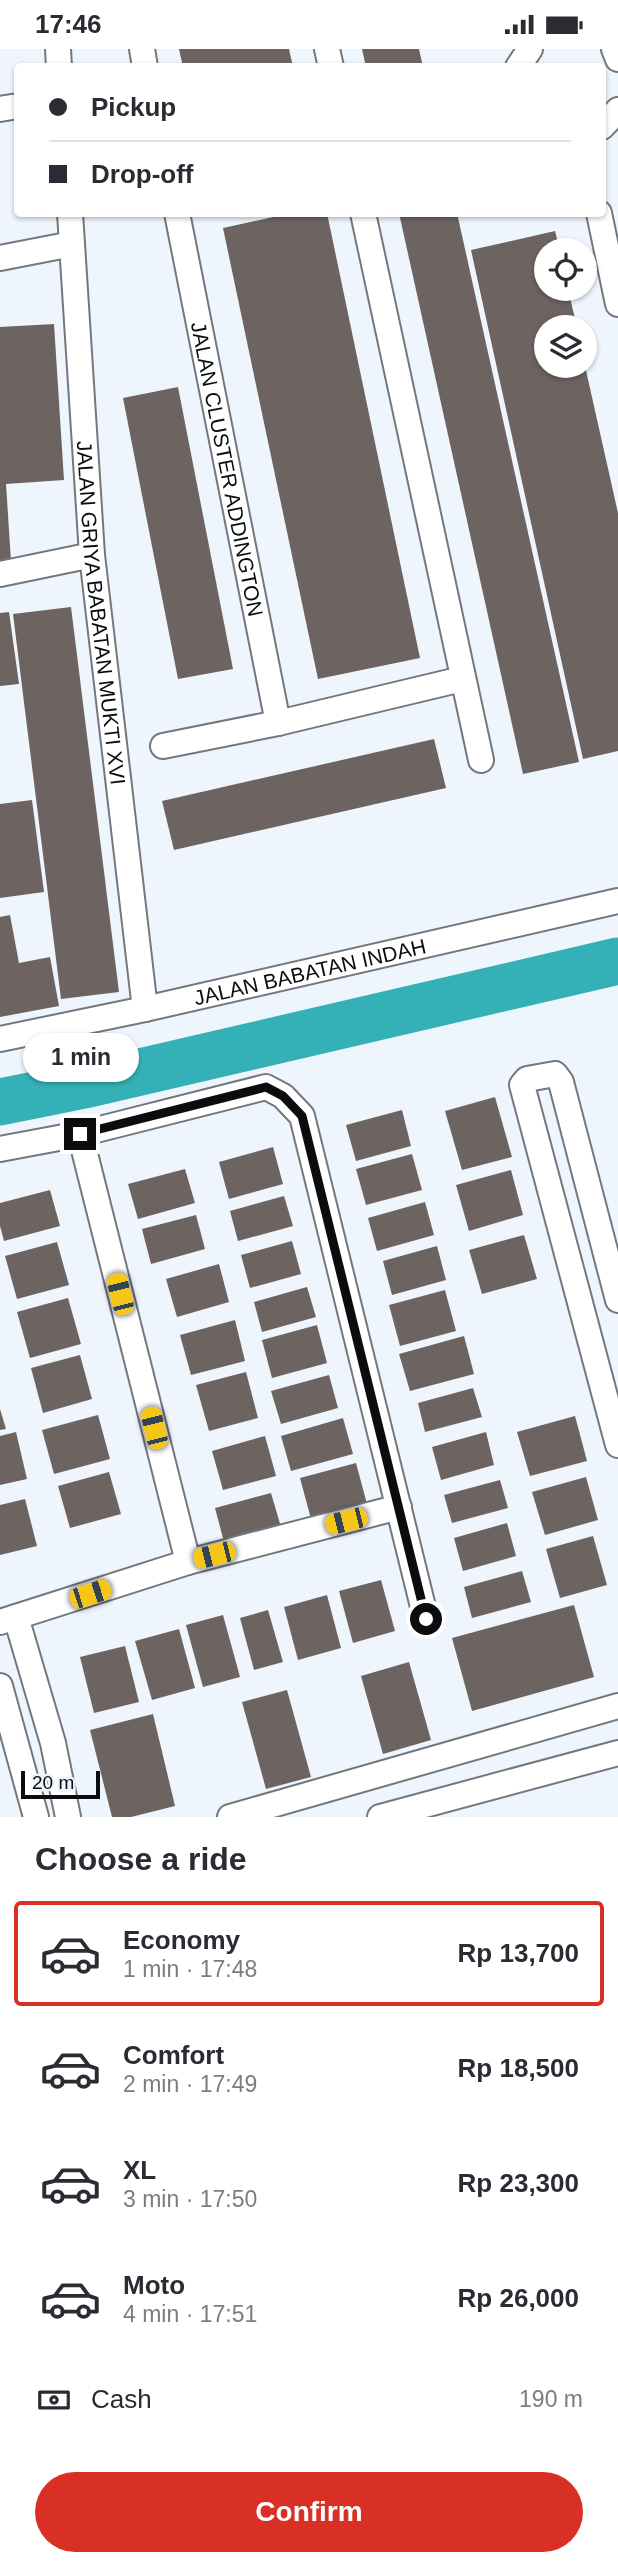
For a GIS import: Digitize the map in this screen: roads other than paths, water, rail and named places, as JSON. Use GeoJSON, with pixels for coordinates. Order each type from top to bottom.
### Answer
{"type":"FeatureCollection","features":[{"type":"Feature","properties":{"kind":"street"},"geometry":{"type":"LineString","coordinates":[[614,49],[618,59]]}},
{"type":"Feature","properties":{"kind":"street"},"geometry":{"type":"LineString","coordinates":[[606,125],[618,110]]}},
{"type":"Feature","properties":{"kind":"street","name":"JALAN GRIYA BABATAN MUKTI XVI"},"geometry":{"type":"LineString","coordinates":[[70,217],[92,555],[145,1009]]}},
{"type":"Feature","properties":{"kind":"street","name":"JALAN CLUSTER ADDINGTON"},"geometry":{"type":"LineString","coordinates":[[178,217],[278,723]]}},
{"type":"Feature","properties":{"kind":"street"},"geometry":{"type":"LineString","coordinates":[[364,217],[481,760]]}},
{"type":"Feature","properties":{"kind":"street"},"geometry":{"type":"LineString","coordinates":[[600,217],[618,304]]}},
{"type":"Feature","properties":{"kind":"street"},"geometry":{"type":"LineString","coordinates":[[0,258],[72,244]]}},
{"type":"Feature","properties":{"kind":"street"},"geometry":{"type":"LineString","coordinates":[[0,574],[92,555]]}},
{"type":"Feature","properties":{"kind":"street"},"geometry":{"type":"LineString","coordinates":[[163,746],[278,723],[462,679]]}},
{"type":"Feature","properties":{"kind":"street","name":"JALAN BABATAN INDAH"},"geometry":{"type":"LineString","coordinates":[[0,1039],[145,1009],[618,901]]}},
{"type":"Feature","properties":{"kind":"street"},"geometry":{"type":"LineString","coordinates":[[618,1300],[561,1082],[555,1074],[527,1079],[522,1085],[608,1365],[618,1445]]}},
{"type":"Feature","properties":{"kind":"street"},"geometry":{"type":"LineString","coordinates":[[0,1149],[80,1134],[266,1087],[283,1096],[302,1116],[426,1619]]}},
{"type":"Feature","properties":{"kind":"street"},"geometry":{"type":"LineString","coordinates":[[80,1134],[188,1562]]}},
{"type":"Feature","properties":{"kind":"street"},"geometry":{"type":"LineString","coordinates":[[68,1817],[52,1743],[8,1620],[188,1562],[399,1507]]}},
{"type":"Feature","properties":{"kind":"street"},"geometry":{"type":"LineString","coordinates":[[0,1685],[36,1817]]}},
{"type":"Feature","properties":{"kind":"street"},"geometry":{"type":"LineString","coordinates":[[230,1817],[618,1706]]}},
{"type":"Feature","properties":{"kind":"street"},"geometry":{"type":"LineString","coordinates":[[380,1817],[618,1753]]}},
{"type":"Feature","properties":{"kind":"waterway"},"geometry":{"type":"LineString","coordinates":[[0,1102],[84,1085],[618,961]]}}]}
